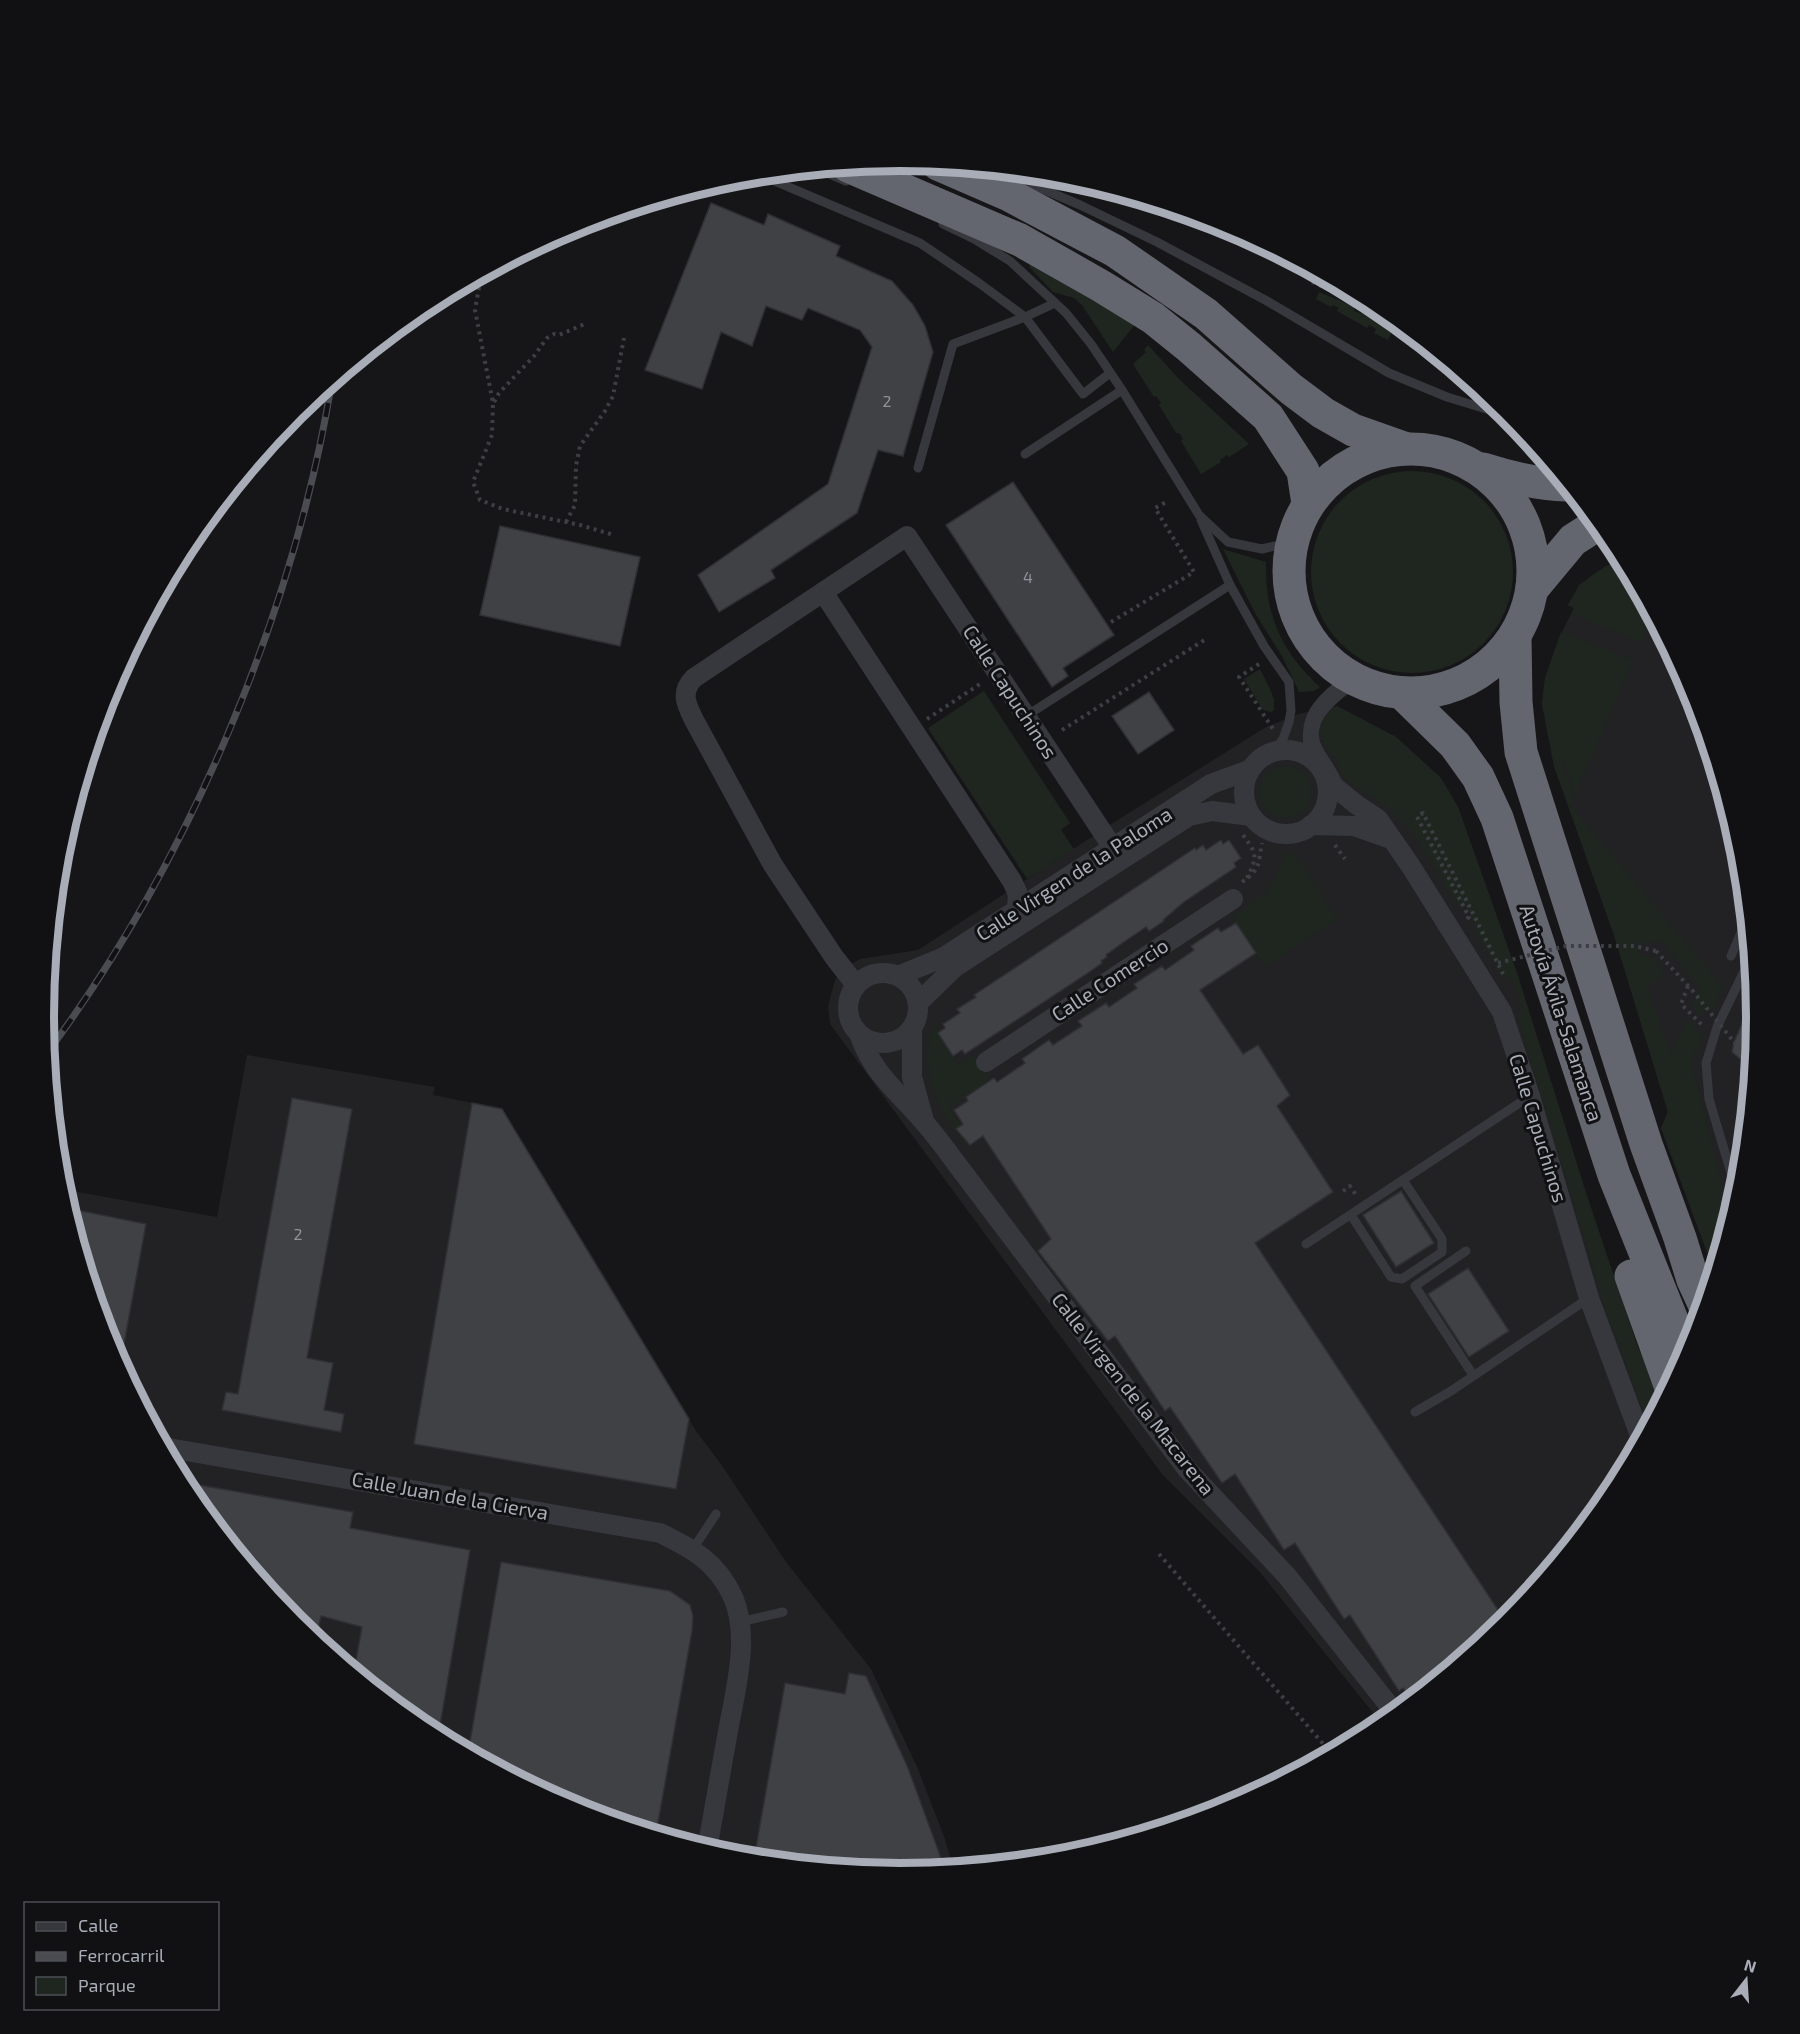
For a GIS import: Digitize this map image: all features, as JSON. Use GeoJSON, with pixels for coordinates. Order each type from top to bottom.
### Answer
{"type":"FeatureCollection","features":[{"type":"Feature","properties":{"kind":"highway"},"geometry":{"type":"LineString","coordinates":[[960,173],[1007,194],[1115,251],[1206,314],[1291,389],[1323,413],[1353,430],[1406,448],[1444,452],[1479,468],[1511,478],[1557,484]]}},
{"type":"Feature","properties":{"kind":"highway"},"geometry":{"type":"LineString","coordinates":[[853,176],[1020,240],[1153,318],[1268,417],[1303,471],[1308,504]]}},
{"type":"Feature","properties":{"kind":"highway"},"geometry":{"type":"LineString","coordinates":[[1406,448],[1377,453],[1350,464],[1327,481],[1308,504],[1292,542],[1288,573],[1293,603],[1305,632],[1324,657],[1354,678],[1375,688],[1402,693],[1435,691],[1466,681],[1493,662],[1515,637],[1527,614],[1533,588],[1533,554],[1524,520],[1505,491],[1479,468]]}},
{"type":"Feature","properties":{"kind":"highway"},"geometry":{"type":"LineString","coordinates":[[1533,588],[1573,540],[1590,529]]}},
{"type":"Feature","properties":{"kind":"highway","name":"Autovía Ávila-Salamanca"},"geometry":{"type":"LineString","coordinates":[[1515,637],[1516,702],[1521,752],[1646,1143],[1699,1294]]}},
{"type":"Feature","properties":{"kind":"highway","name":"Autovía Ávila-Salamanca"},"geometry":{"type":"LineString","coordinates":[[1402,693],[1455,745],[1478,777],[1497,818],[1614,1175],[1681,1342]]}},
{"type":"Feature","properties":{"kind":"highway"},"geometry":{"type":"LineString","coordinates":[[1580,1069],[1596,1175],[1666,1375]]}},
{"type":"Feature","properties":{"kind":"highway"},"geometry":{"type":"LineString","coordinates":[[1680,1238],[1706,1274]]}},
{"type":"Feature","properties":{"kind":"street","name":"Calle Capuchinos"},"geometry":{"type":"LineString","coordinates":[[823,592],[907,536],[1113,848]]}},
{"type":"Feature","properties":{"kind":"street"},"geometry":{"type":"LineString","coordinates":[[856,985],[834,957],[773,865],[685,702],[687,688],[694,678],[823,592],[1012,881],[1018,894],[1017,909]]}},
{"type":"Feature","properties":{"kind":"street"},"geometry":{"type":"LineString","coordinates":[[1293,750],[1310,758],[1320,767],[1326,780],[1328,797],[1323,813],[1311,825],[1295,833],[1277,833],[1263,827],[1246,824],[1244,786],[1249,770],[1260,758],[1274,751],[1293,750]]}},
{"type":"Feature","properties":{"kind":"street","name":"Calle Virgen de la Paloma"},"geometry":{"type":"LineString","coordinates":[[898,976],[944,957],[1211,784],[1249,770]]}},
{"type":"Feature","properties":{"kind":"street","name":"Calle Capuchinos"},"geometry":{"type":"LineString","coordinates":[[1326,780],[1378,819],[1410,865],[1502,1012],[1530,1096],[1589,1298],[1638,1430]]}},
{"type":"Feature","properties":{"kind":"street","name":"Calle Virgen de la Paloma"},"geometry":{"type":"LineString","coordinates":[[918,1003],[954,967],[1189,816],[1212,812],[1246,824]]}},
{"type":"Feature","properties":{"kind":"street"},"geometry":{"type":"LineString","coordinates":[[1311,825],[1354,826],[1391,839]]}},
{"type":"Feature","properties":{"kind":"street","name":"Calle Comercio"},"geometry":{"type":"LineString","coordinates":[[986,1062],[1233,899]]}},
{"type":"Feature","properties":{"kind":"street"},"geometry":{"type":"LineString","coordinates":[[883,973],[898,976],[911,987],[918,1003],[918,1017],[912,1030],[896,1042],[877,1044],[860,1036],[851,1025],[847,1011],[849,997],[856,985],[868,976],[883,973]]}},
{"type":"Feature","properties":{"kind":"street","name":"Calle Virgen de la Macarena"},"geometry":{"type":"LineString","coordinates":[[912,1030],[912,1077],[925,1123]]}},
{"type":"Feature","properties":{"kind":"street","name":"Calle Virgen de la Macarena"},"geometry":{"type":"LineString","coordinates":[[860,1036],[867,1056],[887,1082],[925,1123],[1187,1469],[1287,1576],[1390,1706]]}},
{"type":"Feature","properties":{"kind":"street","name":"Calle Juan de la Cierva"},"geometry":{"type":"LineString","coordinates":[[172,1448],[660,1533],[693,1549],[723,1578],[734,1599],[740,1622],[740,1661],[709,1841]]}},
{"type":"Feature","properties":{"kind":"lane"},"geometry":{"type":"LineString","coordinates":[[1021,180],[1165,246],[1267,301],[1389,373],[1447,398],[1489,410]]}},
{"type":"Feature","properties":{"kind":"lane"},"geometry":{"type":"LineString","coordinates":[[774,181],[920,243],[1025,316],[1083,394],[1110,373]]}},
{"type":"Feature","properties":{"kind":"lane"},"geometry":{"type":"LineString","coordinates":[[931,219],[975,239],[1010,261],[1066,313],[1122,390],[1199,515],[1230,585],[1264,646],[1289,682],[1291,711],[1289,722],[1283,740],[1274,751]]}},
{"type":"Feature","properties":{"kind":"lane"},"geometry":{"type":"LineString","coordinates":[[918,468],[953,344],[1055,303]]}},
{"type":"Feature","properties":{"kind":"lane"},"geometry":{"type":"LineString","coordinates":[[1025,454],[1122,390]]}},
{"type":"Feature","properties":{"kind":"lane"},"geometry":{"type":"LineString","coordinates":[[1199,515],[1228,542],[1262,549],[1292,542]]}},
{"type":"Feature","properties":{"kind":"lane"},"geometry":{"type":"LineString","coordinates":[[1026,716],[1230,585]]}},
{"type":"Feature","properties":{"kind":"lane"},"geometry":{"type":"LineString","coordinates":[[1310,758],[1306,731],[1315,708],[1328,693],[1354,678]]}},
{"type":"Feature","properties":{"kind":"lane"},"geometry":{"type":"LineString","coordinates":[[1342,793],[1329,764],[1319,751],[1313,733],[1322,711],[1354,678]]}},
{"type":"Feature","properties":{"kind":"lane"},"geometry":{"type":"LineString","coordinates":[[1731,956],[1741,932]]}},
{"type":"Feature","properties":{"kind":"lane"},"geometry":{"type":"LineString","coordinates":[[1731,1174],[1709,1099],[1706,1063],[1718,1027],[1744,970]]}},
{"type":"Feature","properties":{"kind":"lane"},"geometry":{"type":"LineString","coordinates":[[1306,1244],[1530,1096]]}},
{"type":"Feature","properties":{"kind":"lane"},"geometry":{"type":"LineString","coordinates":[[1351,1215],[1391,1276],[1402,1279],[1442,1252],[1443,1245],[1442,1239],[1403,1180]]}},
{"type":"Feature","properties":{"kind":"lane"},"geometry":{"type":"LineString","coordinates":[[1466,1251],[1415,1286],[1473,1375]]}},
{"type":"Feature","properties":{"kind":"lane"},"geometry":{"type":"LineString","coordinates":[[1415,1412],[1589,1298]]}},
{"type":"Feature","properties":{"kind":"lane"},"geometry":{"type":"LineString","coordinates":[[693,1549],[716,1514]]}},
{"type":"Feature","properties":{"kind":"lane"},"geometry":{"type":"LineString","coordinates":[[740,1622],[783,1612]]}},
{"type":"Feature","properties":{"kind":"path"},"geometry":{"type":"LineString","coordinates":[[481,282],[475,310],[493,403],[492,435],[473,482],[480,500],[503,509],[614,535]]}},
{"type":"Feature","properties":{"kind":"path"},"geometry":{"type":"LineString","coordinates":[[1312,282],[1335,292]]}},
{"type":"Feature","properties":{"kind":"path"},"geometry":{"type":"LineString","coordinates":[[493,403],[547,338],[587,323]]}},
{"type":"Feature","properties":{"kind":"path"},"geometry":{"type":"LineString","coordinates":[[566,522],[575,505],[576,466],[580,446],[605,411],[612,396],[624,338]]}},
{"type":"Feature","properties":{"kind":"path"},"geometry":{"type":"LineString","coordinates":[[1111,622],[1194,572],[1155,508],[1168,501]]}},
{"type":"Feature","properties":{"kind":"path"},"geometry":{"type":"LineString","coordinates":[[1062,730],[1206,639]]}},
{"type":"Feature","properties":{"kind":"path"},"geometry":{"type":"LineString","coordinates":[[1263,662],[1239,677],[1273,729]]}},
{"type":"Feature","properties":{"kind":"path"},"geometry":{"type":"LineString","coordinates":[[920,724],[984,682]]}},
{"type":"Feature","properties":{"kind":"path"},"geometry":{"type":"LineString","coordinates":[[1469,917],[1416,817],[1423,813],[1498,963],[1566,946],[1635,946],[1656,951],[1692,990],[1734,1042],[1743,1050],[1745,1045]]}},
{"type":"Feature","properties":{"kind":"path"},"geometry":{"type":"LineString","coordinates":[[1246,824],[1256,855],[1249,877],[1258,865],[1262,843]]}},
{"type":"Feature","properties":{"kind":"path"},"geometry":{"type":"LineString","coordinates":[[1334,843],[1345,859]]}},
{"type":"Feature","properties":{"kind":"path"},"geometry":{"type":"LineString","coordinates":[[1688,986],[1681,1004],[1707,1030]]}},
{"type":"Feature","properties":{"kind":"path"},"geometry":{"type":"LineString","coordinates":[[1343,1191],[1350,1186],[1356,1196],[1362,1191]]}},
{"type":"Feature","properties":{"kind":"path"},"geometry":{"type":"LineString","coordinates":[[1159,1554],[1327,1747]]}},
{"type":"Feature","properties":{"kind":"shaded area"},"geometry":{"type":"Polygon","coordinates":[[[1613,563],[1633,594],[1682,693],[1717,798],[1730,852],[1739,907],[1746,1017],[1744,1072],[1739,1127],[1730,1182],[1710,1260],[1661,1128],[1668,1112],[1614,935],[1554,766],[1542,704],[1545,678],[1559,638],[1574,608],[1568,605],[1579,585],[1613,563]]]}},
{"type":"Feature","properties":{"kind":"shaded area"},"geometry":{"type":"Polygon","coordinates":[[[1337,706],[1396,737],[1441,778],[1458,807],[1518,976],[1586,1193],[1637,1345],[1658,1392],[1633,1440],[1603,1487],[1536,1575],[1458,1653],[1376,1716],[1259,1571],[1162,1474],[830,1024],[828,1006],[835,980],[847,967],[860,959],[918,950],[1266,727],[1298,714],[1337,706]]]}},
{"type":"Feature","properties":{"kind":"shaded area"},"geometry":{"type":"Polygon","coordinates":[[[247,1055],[435,1087],[433,1095],[502,1109],[696,1431],[721,1464],[786,1562],[871,1669],[918,1769],[951,1861],[900,1863],[790,1856],[735,1847],[628,1818],[576,1799],[477,1750],[385,1688],[342,1653],[264,1575],[229,1532],[167,1440],[118,1341],[99,1289],[72,1191],[217,1217],[247,1055]]]}},
{"type":"Feature","properties":{"kind":"green space"},"geometry":{"type":"Polygon","coordinates":[[[1031,264],[1136,323],[1113,352],[1082,305],[1074,298],[1053,292],[1032,270],[1029,266],[1031,264]]]}},
{"type":"Feature","properties":{"kind":"green space"},"geometry":{"type":"Polygon","coordinates":[[[1319,292],[1355,307],[1354,311],[1371,315],[1393,330],[1388,340],[1374,333],[1376,329],[1369,325],[1367,328],[1337,311],[1339,308],[1333,305],[1331,307],[1316,299],[1319,292]]]}},
{"type":"Feature","properties":{"kind":"green space"},"geometry":{"type":"Polygon","coordinates":[[[1148,345],[1179,379],[1249,444],[1229,457],[1227,455],[1220,460],[1221,462],[1201,474],[1181,441],[1183,439],[1179,433],[1176,433],[1159,405],[1161,403],[1156,396],[1154,397],[1133,364],[1146,352],[1144,350],[1148,345]]]}},
{"type":"Feature","properties":{"kind":"green space"},"geometry":{"type":"Polygon","coordinates":[[[1402,471],[1422,471],[1441,475],[1460,483],[1484,500],[1505,533],[1511,552],[1513,572],[1511,592],[1505,611],[1484,644],[1460,661],[1441,669],[1422,673],[1402,673],[1383,669],[1364,661],[1340,644],[1323,620],[1315,601],[1311,582],[1311,562],[1315,543],[1323,524],[1340,500],[1364,483],[1383,475],[1402,471]]]}},
{"type":"Feature","properties":{"kind":"green space"},"geometry":{"type":"Polygon","coordinates":[[[1223,549],[1266,562],[1269,599],[1278,631],[1295,660],[1320,687],[1314,691],[1299,692],[1283,658],[1255,613],[1223,549]]]}},
{"type":"Feature","properties":{"kind":"green space"},"geometry":{"type":"Polygon","coordinates":[[[1614,564],[1649,624],[1642,642],[1572,614],[1574,608],[1568,605],[1579,589],[1584,582],[1614,564]]]}},
{"type":"Feature","properties":{"kind":"green space"},"geometry":{"type":"Polygon","coordinates":[[[1561,632],[1633,660],[1576,794],[1564,761],[1560,763],[1574,797],[1571,806],[1723,987],[1712,1011],[1707,1005],[1701,1018],[1692,1006],[1700,987],[1660,940],[1651,944],[1635,942],[1639,954],[1651,958],[1665,973],[1647,987],[1670,1054],[1688,1020],[1703,1034],[1691,1061],[1726,1200],[1710,1260],[1661,1128],[1668,1112],[1614,935],[1554,766],[1542,704],[1545,678],[1561,632]]]}},
{"type":"Feature","properties":{"kind":"green space"},"geometry":{"type":"Polygon","coordinates":[[[1260,669],[1274,700],[1272,712],[1263,710],[1244,679],[1260,669]]]}},
{"type":"Feature","properties":{"kind":"green space"},"geometry":{"type":"Polygon","coordinates":[[[984,691],[1070,823],[1061,830],[1074,849],[1027,879],[928,728],[984,691]]]}},
{"type":"Feature","properties":{"kind":"green space"},"geometry":{"type":"Polygon","coordinates":[[[1337,706],[1396,737],[1441,778],[1458,807],[1518,976],[1586,1193],[1637,1345],[1658,1392],[1646,1416],[1609,1321],[1517,1015],[1523,1009],[1511,977],[1504,978],[1475,931],[1477,928],[1465,902],[1458,906],[1412,831],[1388,807],[1347,781],[1336,759],[1324,744],[1320,734],[1321,722],[1337,706]]]}},
{"type":"Feature","properties":{"kind":"green space"},"geometry":{"type":"Polygon","coordinates":[[[1285,766],[1295,768],[1303,774],[1309,782],[1311,792],[1309,802],[1303,810],[1295,816],[1285,818],[1275,816],[1267,810],[1261,802],[1259,792],[1261,782],[1267,774],[1275,768],[1285,766]]]}},
{"type":"Feature","properties":{"kind":"green space"},"geometry":{"type":"Polygon","coordinates":[[[1284,853],[1291,853],[1301,862],[1337,919],[1265,967],[1231,917],[1259,898],[1272,884],[1284,853]]]}},
{"type":"Feature","properties":{"kind":"green space"},"geometry":{"type":"Polygon","coordinates":[[[933,1022],[958,1065],[973,1055],[991,1080],[949,1108],[961,1125],[956,1129],[970,1145],[967,1147],[938,1103],[929,1075],[929,1042],[933,1022]]]}},
{"type":"Feature","properties":{"kind":"building"},"geometry":{"type":"Polygon","coordinates":[[[711,203],[764,225],[768,214],[840,246],[836,256],[892,281],[913,305],[925,326],[933,352],[903,456],[878,450],[857,513],[771,570],[775,578],[719,612],[698,575],[828,484],[872,347],[860,330],[808,308],[802,320],[766,306],[752,346],[721,332],[702,389],[645,370],[711,203]]]}},
{"type":"Feature","properties":{"kind":"building"},"geometry":{"type":"Polygon","coordinates":[[[1013,482],[1114,635],[1063,668],[1068,676],[1052,687],[946,525],[1013,482]]]}},
{"type":"Feature","properties":{"kind":"building"},"geometry":{"type":"Polygon","coordinates":[[[500,526],[640,557],[620,646],[480,615],[500,526]]]}},
{"type":"Feature","properties":{"kind":"building"},"geometry":{"type":"Polygon","coordinates":[[[1149,692],[1174,730],[1138,754],[1112,716],[1149,692]]]}},
{"type":"Feature","properties":{"kind":"building"},"geometry":{"type":"Polygon","coordinates":[[[1221,840],[1223,844],[1229,840],[1241,858],[1234,863],[1236,867],[1184,902],[1164,921],[1149,931],[1146,927],[1121,944],[1106,955],[1102,963],[1085,975],[965,1054],[962,1050],[953,1056],[938,1033],[945,1028],[943,1024],[960,1013],[957,1009],[976,997],[974,995],[1195,848],[1196,850],[1203,845],[1206,850],[1221,840]]]}},
{"type":"Feature","properties":{"kind":"building"},"geometry":{"type":"Polygon","coordinates":[[[1236,923],[1256,953],[1200,990],[1243,1054],[1258,1045],[1290,1095],[1277,1106],[1333,1192],[1255,1243],[1500,1613],[1458,1653],[1407,1694],[1403,1688],[1399,1691],[1350,1615],[1344,1619],[1295,1543],[1284,1550],[1235,1474],[1222,1483],[1170,1407],[1165,1411],[1115,1336],[1108,1341],[1038,1251],[1051,1239],[983,1136],[970,1145],[956,1129],[963,1124],[954,1110],[968,1101],[966,1097],[994,1078],[997,1082],[1025,1063],[1022,1059],[1049,1040],[1053,1045],[1082,1026],[1078,1021],[1106,1003],[1109,1007],[1137,988],[1134,984],[1162,966],[1165,970],[1194,950],[1191,946],[1218,928],[1221,932],[1236,923]]]}},
{"type":"Feature","properties":{"kind":"building"},"geometry":{"type":"Polygon","coordinates":[[[1746,1015],[1744,1062],[1732,1052],[1746,1015]]]}},
{"type":"Feature","properties":{"kind":"building"},"geometry":{"type":"Polygon","coordinates":[[[292,1098],[352,1109],[307,1358],[333,1363],[324,1410],[344,1414],[341,1432],[222,1410],[226,1392],[238,1394],[292,1098]]]}},
{"type":"Feature","properties":{"kind":"building"},"geometry":{"type":"Polygon","coordinates":[[[472,1103],[502,1109],[689,1419],[676,1489],[414,1444],[472,1103]]]}},
{"type":"Feature","properties":{"kind":"building"},"geometry":{"type":"Polygon","coordinates":[[[1401,1191],[1434,1243],[1396,1267],[1363,1215],[1401,1191]]]}},
{"type":"Feature","properties":{"kind":"building"},"geometry":{"type":"Polygon","coordinates":[[[77,1210],[146,1224],[123,1351],[99,1289],[77,1210]]]}},
{"type":"Feature","properties":{"kind":"building"},"geometry":{"type":"Polygon","coordinates":[[[1468,1268],[1509,1331],[1469,1357],[1428,1294],[1468,1268]]]}},
{"type":"Feature","properties":{"kind":"building"},"geometry":{"type":"Polygon","coordinates":[[[195,1484],[353,1512],[350,1528],[470,1550],[440,1726],[355,1664],[362,1627],[321,1616],[318,1630],[264,1575],[229,1532],[195,1484]]]}},
{"type":"Feature","properties":{"kind":"building"},"geometry":{"type":"Polygon","coordinates":[[[501,1562],[670,1591],[690,1605],[693,1616],[692,1631],[657,1827],[576,1799],[526,1776],[469,1745],[501,1562]]]}},
{"type":"Feature","properties":{"kind":"building"},"geometry":{"type":"Polygon","coordinates":[[[849,1673],[866,1676],[908,1768],[942,1861],[845,1861],[756,1850],[785,1683],[845,1694],[849,1673]]]}},
{"type":"Feature","properties":{"kind":"railway"},"geometry":{"type":"LineString","coordinates":[[55,1042],[98,980],[145,901],[189,819],[228,733],[262,645],[292,557],[315,468],[330,393]]}}]}
